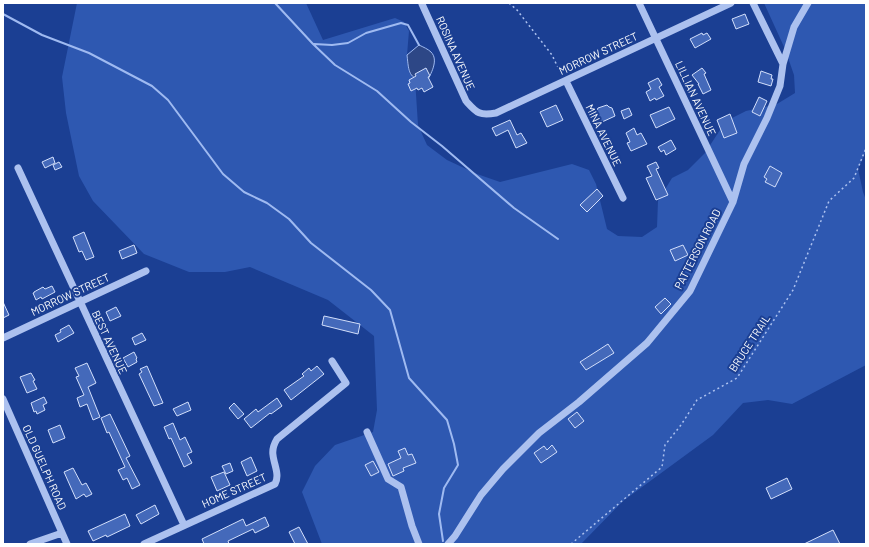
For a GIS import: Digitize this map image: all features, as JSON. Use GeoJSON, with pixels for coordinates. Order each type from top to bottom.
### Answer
{"type":"FeatureCollection","features":[{"type":"Feature","properties":{"kind":"street","name":"LILLIAN AVENUE"},"geometry":{"type":"LineString","coordinates":[[640,3],[732,202]]}},
{"type":"Feature","properties":{"kind":"street","name":"MORROW STREET"},"geometry":{"type":"LineString","coordinates":[[474,110],[484,115],[496,113],[731,3]]}},
{"type":"Feature","properties":{"kind":"street"},"geometry":{"type":"LineString","coordinates":[[753,3],[783,64]]}},
{"type":"Feature","properties":{"kind":"street","name":"PATTERSON ROAD"},"geometry":{"type":"LineString","coordinates":[[448,544],[455,536],[481,495],[503,469],[539,434],[579,402],[647,343],[690,291],[732,202],[744,164],[767,118],[780,86],[783,64],[794,27],[808,3]]}},
{"type":"Feature","properties":{"kind":"street","name":"ROSINA AVENUE"},"geometry":{"type":"LineString","coordinates":[[422,4],[466,101],[474,110]]}},
{"type":"Feature","properties":{"kind":"street","name":"MINA AVENUE"},"geometry":{"type":"LineString","coordinates":[[566,80],[623,198]]}},
{"type":"Feature","properties":{"kind":"street","name":"BEST AVENUE"},"geometry":{"type":"LineString","coordinates":[[18,168],[184,525]]}},
{"type":"Feature","properties":{"kind":"street","name":"MORROW STREET"},"geometry":{"type":"LineString","coordinates":[[3,338],[146,271]]}},
{"type":"Feature","properties":{"kind":"street","name":"HOME STREET"},"geometry":{"type":"LineString","coordinates":[[144,544],[274,484],[277,480],[277,473],[272,454],[277,438],[346,383],[332,361]]}},
{"type":"Feature","properties":{"kind":"street","name":"OLD GUELPH ROAD"},"geometry":{"type":"LineString","coordinates":[[3,400],[67,544]]}},
{"type":"Feature","properties":{"kind":"street"},"geometry":{"type":"LineString","coordinates":[[367,432],[388,479],[401,487],[412,526],[420,544]]}},
{"type":"Feature","properties":{"kind":"street"},"geometry":{"type":"LineString","coordinates":[[30,544],[62,533]]}},
{"type":"Feature","properties":{"kind":"path"},"geometry":{"type":"LineString","coordinates":[[509,3],[517,10],[552,55],[566,80]]}},
{"type":"Feature","properties":{"kind":"path","name":"BRUCE TRAIL"},"geometry":{"type":"LineString","coordinates":[[571,544],[662,467],[664,445],[681,426],[697,400],[737,378],[793,290],[829,201],[854,178],[866,148]]}},
{"type":"Feature","properties":{"kind":"shaded area"},"geometry":{"type":"Polygon","coordinates":[[[77,3],[306,3],[323,40],[395,18],[404,22],[409,31],[407,55],[409,72],[415,79],[418,125],[427,145],[447,160],[477,174],[500,182],[572,164],[589,170],[596,184],[607,229],[618,236],[642,237],[657,227],[658,201],[672,178],[688,170],[705,153],[720,130],[732,118],[746,111],[777,104],[795,93],[794,75],[785,49],[764,3],[866,3],[866,151],[858,169],[866,200],[866,365],[792,404],[768,400],[743,403],[713,435],[623,501],[581,544],[322,544],[302,492],[315,466],[335,445],[373,432],[377,410],[374,336],[328,300],[250,267],[225,272],[189,272],[144,254],[93,201],[79,176],[66,113],[62,77],[77,3]]]}},
{"type":"Feature","properties":{"kind":"shaded area"},"geometry":{"type":"Polygon","coordinates":[[[419,45],[431,52],[434,59],[433,67],[426,83],[416,79],[410,74],[408,66],[407,55],[419,45]]]}},
{"type":"Feature","properties":{"kind":"building"},"geometry":{"type":"Polygon","coordinates":[[[745,14],[749,24],[736,29],[732,19],[745,14]]]}},
{"type":"Feature","properties":{"kind":"building"},"geometry":{"type":"Polygon","coordinates":[[[702,33],[703,35],[707,33],[711,39],[695,48],[690,39],[702,33]]]}},
{"type":"Feature","properties":{"kind":"building"},"geometry":{"type":"Polygon","coordinates":[[[426,68],[430,76],[428,77],[433,87],[424,92],[422,88],[418,90],[417,88],[411,91],[408,84],[410,83],[409,80],[416,76],[415,74],[426,68]]]}},
{"type":"Feature","properties":{"kind":"building"},"geometry":{"type":"Polygon","coordinates":[[[702,68],[706,73],[704,74],[711,90],[703,94],[699,84],[692,75],[702,68]]]}},
{"type":"Feature","properties":{"kind":"building"},"geometry":{"type":"Polygon","coordinates":[[[761,71],[772,75],[771,79],[773,79],[771,86],[758,82],[761,71]]]}},
{"type":"Feature","properties":{"kind":"building"},"geometry":{"type":"Polygon","coordinates":[[[658,78],[662,85],[659,87],[664,96],[650,101],[646,92],[651,89],[648,83],[658,78]]]}},
{"type":"Feature","properties":{"kind":"building"},"geometry":{"type":"Polygon","coordinates":[[[759,97],[767,101],[760,116],[752,112],[759,97]]]}},
{"type":"Feature","properties":{"kind":"building"},"geometry":{"type":"Polygon","coordinates":[[[556,105],[563,120],[547,127],[540,112],[556,105]]]}},
{"type":"Feature","properties":{"kind":"building"},"geometry":{"type":"Polygon","coordinates":[[[607,105],[612,108],[615,116],[602,122],[596,112],[598,108],[607,105]]]}},
{"type":"Feature","properties":{"kind":"building"},"geometry":{"type":"Polygon","coordinates":[[[669,107],[675,119],[656,128],[650,115],[669,107]]]}},
{"type":"Feature","properties":{"kind":"building"},"geometry":{"type":"Polygon","coordinates":[[[629,108],[632,115],[624,119],[621,111],[629,108]]]}},
{"type":"Feature","properties":{"kind":"building"},"geometry":{"type":"Polygon","coordinates":[[[730,114],[737,133],[724,138],[717,120],[730,114]]]}},
{"type":"Feature","properties":{"kind":"building"},"geometry":{"type":"Polygon","coordinates":[[[510,120],[517,135],[521,133],[527,143],[516,148],[508,130],[496,136],[492,128],[510,120]]]}},
{"type":"Feature","properties":{"kind":"building"},"geometry":{"type":"Polygon","coordinates":[[[634,128],[637,135],[641,133],[647,144],[631,151],[627,143],[630,142],[626,133],[634,128]]]}},
{"type":"Feature","properties":{"kind":"building"},"geometry":{"type":"Polygon","coordinates":[[[671,140],[676,149],[666,155],[664,150],[661,152],[658,147],[671,140]]]}},
{"type":"Feature","properties":{"kind":"building"},"geometry":{"type":"Polygon","coordinates":[[[53,157],[55,163],[45,168],[42,162],[53,157]]]}},
{"type":"Feature","properties":{"kind":"building"},"geometry":{"type":"Polygon","coordinates":[[[59,162],[62,167],[55,170],[53,165],[59,162]]]}},
{"type":"Feature","properties":{"kind":"building"},"geometry":{"type":"Polygon","coordinates":[[[656,162],[659,168],[656,169],[668,195],[656,200],[646,178],[652,176],[647,166],[656,162]]]}},
{"type":"Feature","properties":{"kind":"building"},"geometry":{"type":"Polygon","coordinates":[[[770,166],[782,173],[775,187],[765,182],[767,179],[764,177],[770,166]]]}},
{"type":"Feature","properties":{"kind":"building"},"geometry":{"type":"Polygon","coordinates":[[[597,189],[603,196],[587,212],[580,205],[597,189]]]}},
{"type":"Feature","properties":{"kind":"building"},"geometry":{"type":"Polygon","coordinates":[[[84,232],[94,257],[86,260],[82,251],[79,252],[73,237],[84,232]]]}},
{"type":"Feature","properties":{"kind":"building"},"geometry":{"type":"Polygon","coordinates":[[[134,245],[137,253],[122,259],[119,251],[134,245]]]}},
{"type":"Feature","properties":{"kind":"building"},"geometry":{"type":"Polygon","coordinates":[[[683,245],[688,255],[675,261],[670,250],[683,245]]]}},
{"type":"Feature","properties":{"kind":"building"},"geometry":{"type":"Polygon","coordinates":[[[52,286],[55,292],[42,299],[41,297],[36,300],[33,293],[34,292],[43,287],[45,289],[52,286]]]}},
{"type":"Feature","properties":{"kind":"building"},"geometry":{"type":"Polygon","coordinates":[[[665,298],[671,304],[661,314],[655,307],[665,298]]]}},
{"type":"Feature","properties":{"kind":"building"},"geometry":{"type":"Polygon","coordinates":[[[3,302],[9,315],[3,318],[3,302]]]}},
{"type":"Feature","properties":{"kind":"building"},"geometry":{"type":"Polygon","coordinates":[[[116,307],[121,316],[110,321],[106,312],[116,307]]]}},
{"type":"Feature","properties":{"kind":"building"},"geometry":{"type":"Polygon","coordinates":[[[324,316],[360,324],[358,334],[322,325],[324,316]]]}},
{"type":"Feature","properties":{"kind":"building"},"geometry":{"type":"Polygon","coordinates":[[[69,325],[74,333],[58,342],[55,335],[69,325]]]}},
{"type":"Feature","properties":{"kind":"building"},"geometry":{"type":"Polygon","coordinates":[[[142,333],[146,340],[135,345],[132,338],[142,333]]]}},
{"type":"Feature","properties":{"kind":"building"},"geometry":{"type":"Polygon","coordinates":[[[608,344],[614,353],[586,370],[580,362],[608,344]]]}},
{"type":"Feature","properties":{"kind":"building"},"geometry":{"type":"Polygon","coordinates":[[[134,352],[137,362],[128,367],[123,358],[134,352]]]}},
{"type":"Feature","properties":{"kind":"building"},"geometry":{"type":"Polygon","coordinates":[[[87,363],[96,383],[88,387],[100,417],[93,420],[87,404],[80,407],[77,398],[84,395],[76,377],[79,376],[75,368],[87,363]]]}},
{"type":"Feature","properties":{"kind":"building"},"geometry":{"type":"Polygon","coordinates":[[[147,366],[163,403],[154,406],[139,374],[142,372],[140,369],[147,366]]]}},
{"type":"Feature","properties":{"kind":"building"},"geometry":{"type":"Polygon","coordinates":[[[317,366],[324,374],[291,400],[284,390],[304,376],[302,374],[309,368],[311,371],[317,366]]]}},
{"type":"Feature","properties":{"kind":"building"},"geometry":{"type":"Polygon","coordinates":[[[31,373],[35,380],[33,381],[37,389],[27,393],[20,377],[31,373]]]}},
{"type":"Feature","properties":{"kind":"building"},"geometry":{"type":"Polygon","coordinates":[[[44,397],[47,403],[43,405],[45,410],[37,414],[36,411],[34,412],[31,403],[44,397]]]}},
{"type":"Feature","properties":{"kind":"building"},"geometry":{"type":"Polygon","coordinates":[[[277,398],[282,406],[271,414],[270,413],[251,428],[244,419],[256,409],[258,412],[277,398]]]}},
{"type":"Feature","properties":{"kind":"building"},"geometry":{"type":"Polygon","coordinates":[[[188,402],[191,410],[177,416],[173,409],[188,402]]]}},
{"type":"Feature","properties":{"kind":"building"},"geometry":{"type":"Polygon","coordinates":[[[234,403],[244,414],[238,419],[229,408],[234,403]]]}},
{"type":"Feature","properties":{"kind":"building"},"geometry":{"type":"Polygon","coordinates":[[[577,412],[584,421],[575,428],[568,419],[577,412]]]}},
{"type":"Feature","properties":{"kind":"building"},"geometry":{"type":"Polygon","coordinates":[[[110,414],[130,456],[126,458],[140,485],[132,489],[127,478],[123,480],[118,470],[125,467],[109,432],[107,433],[101,418],[110,414]]]}},
{"type":"Feature","properties":{"kind":"building"},"geometry":{"type":"Polygon","coordinates":[[[173,423],[180,440],[185,437],[192,452],[187,454],[192,463],[184,467],[171,438],[169,439],[164,427],[173,423]]]}},
{"type":"Feature","properties":{"kind":"building"},"geometry":{"type":"Polygon","coordinates":[[[60,425],[65,438],[53,443],[48,430],[60,425]]]}},
{"type":"Feature","properties":{"kind":"building"},"geometry":{"type":"Polygon","coordinates":[[[552,445],[557,452],[541,463],[534,453],[544,446],[547,450],[552,445]]]}},
{"type":"Feature","properties":{"kind":"building"},"geometry":{"type":"Polygon","coordinates":[[[405,448],[408,455],[412,454],[416,463],[403,468],[404,471],[393,476],[388,464],[401,458],[398,451],[405,448]]]}},
{"type":"Feature","properties":{"kind":"building"},"geometry":{"type":"Polygon","coordinates":[[[251,457],[257,471],[247,476],[241,462],[251,457]]]}},
{"type":"Feature","properties":{"kind":"building"},"geometry":{"type":"Polygon","coordinates":[[[373,461],[379,472],[371,476],[365,465],[373,461]]]}},
{"type":"Feature","properties":{"kind":"building"},"geometry":{"type":"Polygon","coordinates":[[[230,463],[233,471],[226,474],[222,466],[230,463]]]}},
{"type":"Feature","properties":{"kind":"building"},"geometry":{"type":"Polygon","coordinates":[[[73,468],[82,485],[86,483],[92,494],[86,497],[84,494],[76,499],[64,472],[73,468]]]}},
{"type":"Feature","properties":{"kind":"building"},"geometry":{"type":"Polygon","coordinates":[[[224,472],[230,485],[217,491],[211,477],[224,472]]]}},
{"type":"Feature","properties":{"kind":"building"},"geometry":{"type":"Polygon","coordinates":[[[787,478],[792,489],[771,499],[766,488],[787,478]]]}},
{"type":"Feature","properties":{"kind":"building"},"geometry":{"type":"Polygon","coordinates":[[[155,505],[159,514],[141,524],[136,515],[155,505]]]}},
{"type":"Feature","properties":{"kind":"building"},"geometry":{"type":"Polygon","coordinates":[[[125,514],[130,526],[107,537],[106,535],[93,541],[88,531],[125,514]]]}},
{"type":"Feature","properties":{"kind":"building"},"geometry":{"type":"Polygon","coordinates":[[[265,517],[269,526],[255,533],[253,529],[228,541],[229,544],[204,544],[202,539],[243,519],[246,526],[265,517]]]}},
{"type":"Feature","properties":{"kind":"building"},"geometry":{"type":"Polygon","coordinates":[[[299,527],[308,544],[295,544],[289,532],[299,527]]]}},
{"type":"Feature","properties":{"kind":"building"},"geometry":{"type":"Polygon","coordinates":[[[833,530],[840,544],[804,544],[833,530]]]}},
{"type":"Feature","properties":{"kind":"waterway"},"geometry":{"type":"LineString","coordinates":[[275,3],[313,44],[335,65],[377,91],[411,122],[442,146],[514,208],[558,239]]}},
{"type":"Feature","properties":{"kind":"waterway"},"geometry":{"type":"LineString","coordinates":[[3,14],[42,35],[89,53],[152,86],[168,100],[223,174],[244,192],[267,203],[289,219],[311,243],[371,290],[390,310],[409,378],[447,420],[454,444],[458,465],[444,488],[439,514],[443,541]]}},
{"type":"Feature","properties":{"kind":"waterway"},"geometry":{"type":"LineString","coordinates":[[314,44],[332,45],[348,43],[366,33],[401,23],[408,25],[419,45]]}}]}
